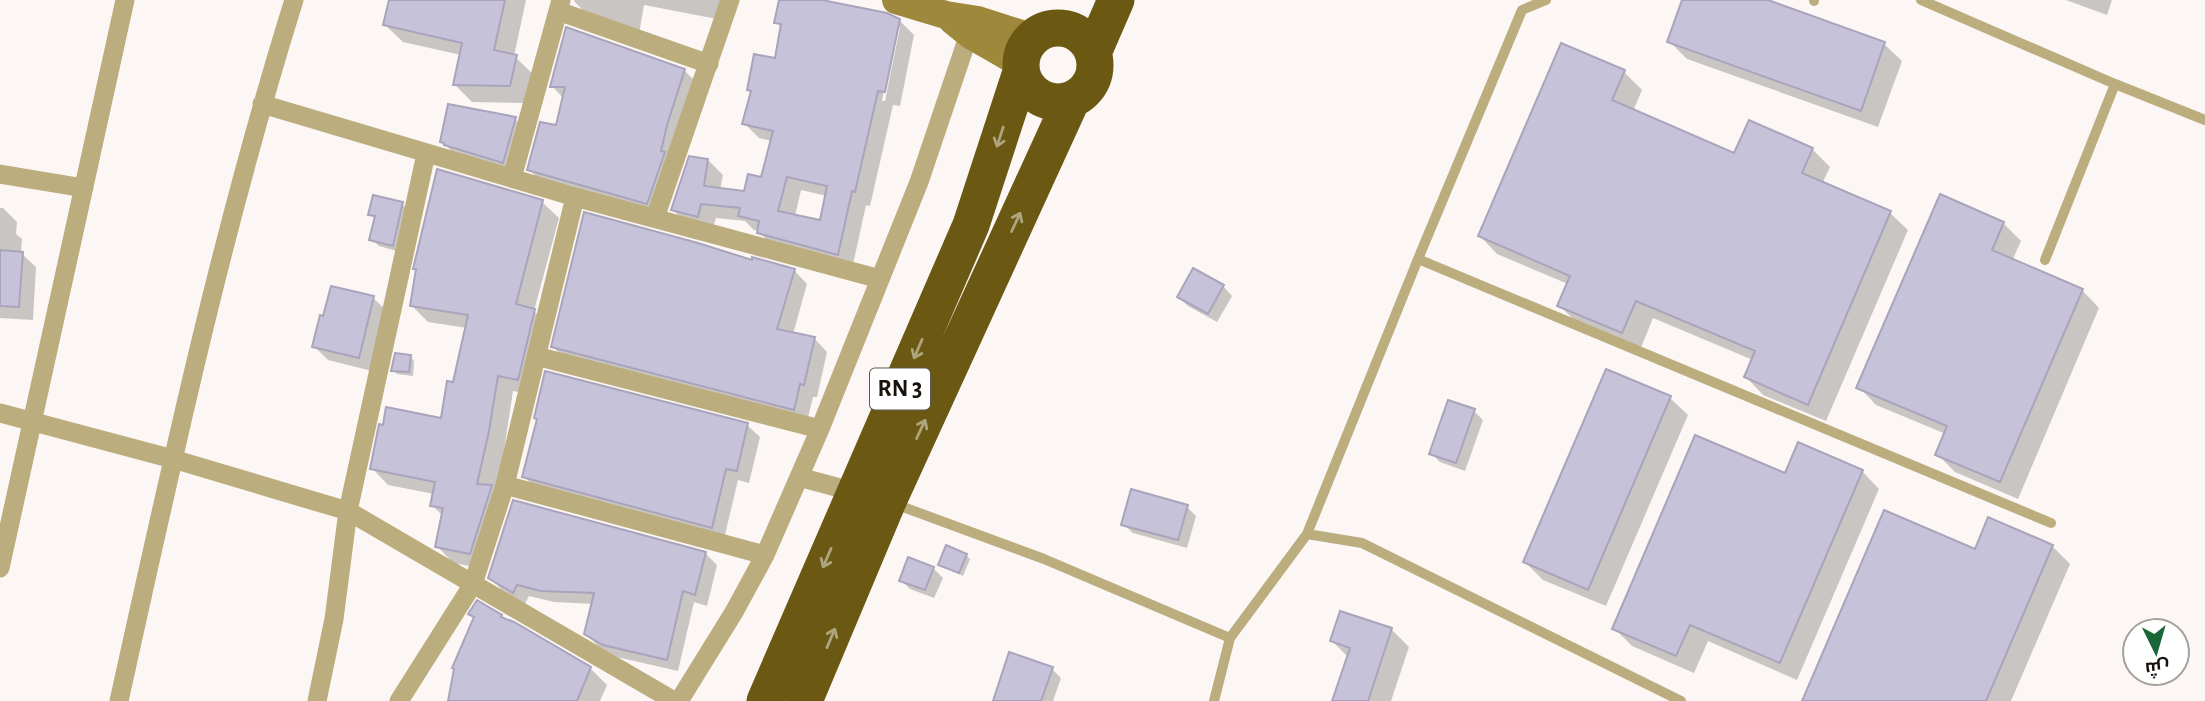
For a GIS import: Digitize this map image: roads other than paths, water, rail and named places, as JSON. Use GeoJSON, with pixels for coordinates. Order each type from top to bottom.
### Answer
{"type":"FeatureCollection","features":[{"type":"Feature","properties":{"kind":"highway"},"geometry":{"type":"LineString","coordinates":[[1093,53],[1116,0]]}},
{"type":"Feature","properties":{"kind":"highway"},"geometry":{"type":"LineString","coordinates":[[1054,29],[1066,29],[1078,34],[1087,42],[1093,53],[1095,64],[1089,85],[1082,93],[1062,102],[1051,102],[1032,91],[1035,41],[1054,29]]}},
{"type":"Feature","properties":{"kind":"highway","name":"RN 3"},"geometry":{"type":"LineString","coordinates":[[804,701],[872,496],[1035,41]]}},
{"type":"Feature","properties":{"kind":"highway","name":"RN 3"},"geometry":{"type":"LineString","coordinates":[[765,701],[872,496],[1072,99]]}},
{"type":"Feature","properties":{"kind":"main road"},"geometry":{"type":"LineString","coordinates":[[896,0],[946,15],[978,20],[1035,41]]}},
{"type":"Feature","properties":{"kind":"main road"},"geometry":{"type":"LineString","coordinates":[[946,15],[969,34],[1035,41]]}},
{"type":"Feature","properties":{"kind":"street"},"geometry":{"type":"LineString","coordinates":[[0,568],[125,0]]}},
{"type":"Feature","properties":{"kind":"street"},"geometry":{"type":"LineString","coordinates":[[119,701],[173,459],[262,104],[294,0]]}},
{"type":"Feature","properties":{"kind":"street"},"geometry":{"type":"LineString","coordinates":[[655,218],[730,0]]}},
{"type":"Feature","properties":{"kind":"street"},"geometry":{"type":"LineString","coordinates":[[512,178],[559,6],[709,64]]}},
{"type":"Feature","properties":{"kind":"street"},"geometry":{"type":"LineString","coordinates":[[0,413],[173,459],[348,511],[677,701],[734,612],[765,555],[820,429],[919,182],[969,34]]}},
{"type":"Feature","properties":{"kind":"street"},"geometry":{"type":"LineString","coordinates":[[262,104],[575,197],[880,279]]}},
{"type":"Feature","properties":{"kind":"street"},"geometry":{"type":"LineString","coordinates":[[317,701],[334,620],[348,511],[426,154]]}},
{"type":"Feature","properties":{"kind":"street"},"geometry":{"type":"LineString","coordinates":[[0,174],[83,188]]}},
{"type":"Feature","properties":{"kind":"street"},"geometry":{"type":"LineString","coordinates":[[399,701],[473,584],[505,485],[575,197]]}},
{"type":"Feature","properties":{"kind":"street"},"geometry":{"type":"LineString","coordinates":[[536,356],[820,429]]}},
{"type":"Feature","properties":{"kind":"street"},"geometry":{"type":"LineString","coordinates":[[799,477],[872,496]]}},
{"type":"Feature","properties":{"kind":"street"},"geometry":{"type":"LineString","coordinates":[[505,485],[765,555]]}},
{"type":"Feature","properties":{"kind":"lane"},"geometry":{"type":"LineString","coordinates":[[1214,701],[1230,638],[1307,534],[1523,5],[1546,0]]}},
{"type":"Feature","properties":{"kind":"lane"},"geometry":{"type":"LineString","coordinates":[[1926,1],[2115,84],[2205,120]]}},
{"type":"Feature","properties":{"kind":"lane"},"geometry":{"type":"LineString","coordinates":[[2045,260],[2115,84]]}},
{"type":"Feature","properties":{"kind":"lane"},"geometry":{"type":"LineString","coordinates":[[1418,259],[2051,523]]}},
{"type":"Feature","properties":{"kind":"lane"},"geometry":{"type":"LineString","coordinates":[[872,496],[1044,559],[1230,638]]}},
{"type":"Feature","properties":{"kind":"lane"},"geometry":{"type":"LineString","coordinates":[[1307,534],[1362,543],[1681,701]]}}]}
